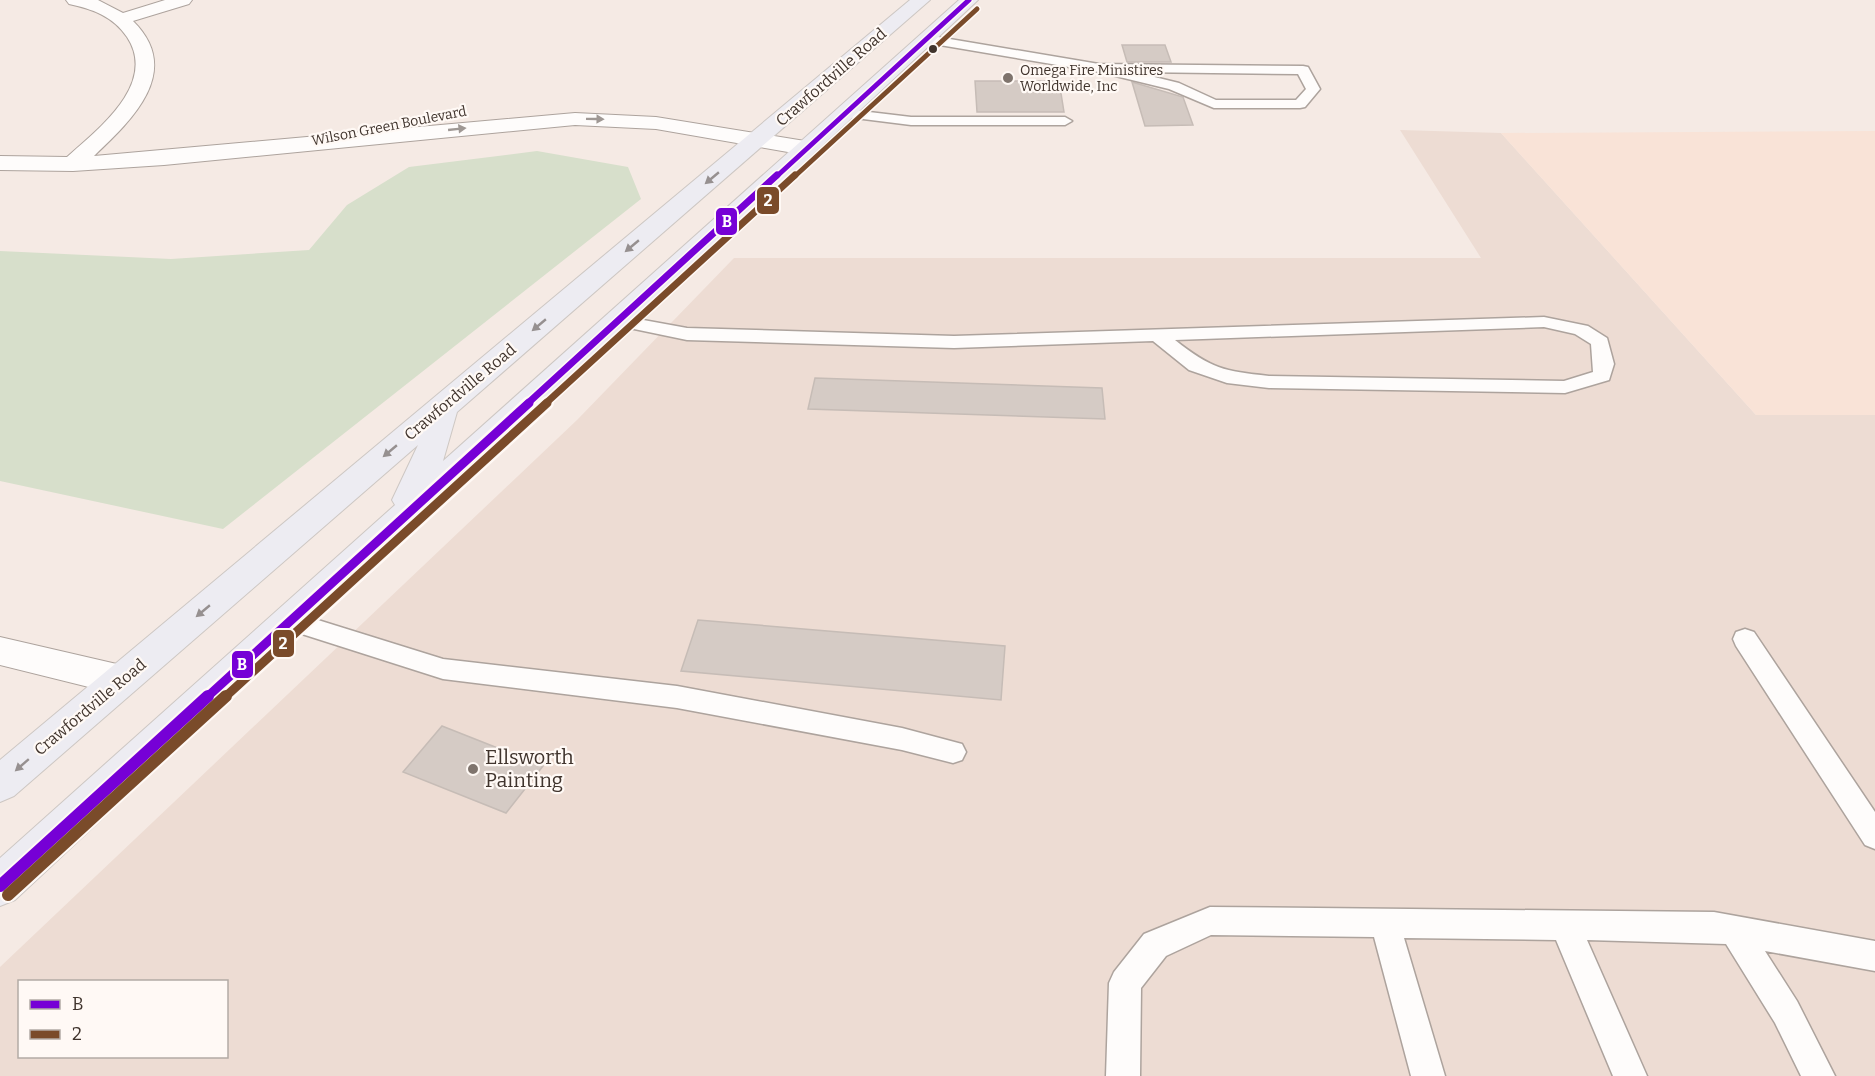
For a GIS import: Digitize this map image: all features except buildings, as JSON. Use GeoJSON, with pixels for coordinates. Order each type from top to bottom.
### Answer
{"type":"FeatureCollection","features":[{"type":"Feature","properties":{"kind":"main road","name":"Crawfordville Road"},"geometry":{"type":"LineString","coordinates":[[779,122],[921,0]]}},
{"type":"Feature","properties":{"kind":"main road","name":"Crawfordville Road"},"geometry":{"type":"LineString","coordinates":[[0,886],[616,320],[969,0]]}},
{"type":"Feature","properties":{"kind":"main road","name":"Crawfordville Road"},"geometry":{"type":"LineString","coordinates":[[0,784],[600,274],[756,129]]}},
{"type":"Feature","properties":{"kind":"main road"},"geometry":{"type":"LineString","coordinates":[[565,367],[563,348],[572,320],[600,274]]}},
{"type":"Feature","properties":{"kind":"main road"},"geometry":{"type":"LineString","coordinates":[[389,529],[423,477],[438,436],[443,407]]}},
{"type":"Feature","properties":{"kind":"street"},"geometry":{"type":"LineString","coordinates":[[73,164],[128,109],[141,88],[148,65],[139,37],[122,19],[96,3],[75,0]]}},
{"type":"Feature","properties":{"kind":"street"},"geometry":{"type":"LineString","coordinates":[[122,19],[183,0]]}},
{"type":"Feature","properties":{"kind":"street","name":"Wilson Green Boulevard"},"geometry":{"type":"LineString","coordinates":[[0,163],[73,164],[274,148],[620,103],[693,109]]}},
{"type":"Feature","properties":{"kind":"street","name":"Wilson Green Boulevard"},"geometry":{"type":"LineString","coordinates":[[539,112],[617,120],[756,129],[805,148]]}},
{"type":"Feature","properties":{"kind":"street","name":"Wilson Green Boulevard"},"geometry":{"type":"LineString","coordinates":[[756,129],[779,122],[826,129]]}},
{"type":"Feature","properties":{"kind":"street"},"geometry":{"type":"LineString","coordinates":[[0,651],[121,680]]}},
{"type":"Feature","properties":{"kind":"lane"},"geometry":{"type":"LineString","coordinates":[[926,39],[1099,68],[1174,86],[1214,104],[1300,104],[1313,89],[1303,70],[1099,68]]}},
{"type":"Feature","properties":{"kind":"lane"},"geometry":{"type":"LineString","coordinates":[[844,113],[911,121],[1065,121]]}},
{"type":"Feature","properties":{"kind":"lane"},"geometry":{"type":"LineString","coordinates":[[616,320],[687,334],[954,342],[1156,334],[1544,322],[1581,330],[1600,342],[1604,364],[1602,376],[1565,387],[1269,382],[1227,377],[1196,366],[1156,334]]}},
{"type":"Feature","properties":{"kind":"lane"},"geometry":{"type":"LineString","coordinates":[[289,620],[443,669],[677,696],[902,739],[953,752]]}},
{"type":"Feature","properties":{"kind":"lane"},"geometry":{"type":"LineString","coordinates":[[1745,639],[1875,837]]}},
{"type":"Feature","properties":{"kind":"lane"},"geometry":{"type":"LineString","coordinates":[[1123,1076],[1125,983],[1155,945],[1210,921],[1714,927],[1875,956]]}},
{"type":"Feature","properties":{"kind":"lane"},"geometry":{"type":"LineString","coordinates":[[1385,923],[1428,1076]]}},
{"type":"Feature","properties":{"kind":"lane"},"geometry":{"type":"LineString","coordinates":[[1565,926],[1630,1076]]}},
{"type":"Feature","properties":{"kind":"lane"},"geometry":{"type":"LineString","coordinates":[[1735,931],[1786,1012],[1818,1076]]}},
{"type":"Feature","properties":{"kind":"shaded area"},"geometry":{"type":"Polygon","coordinates":[[[1400,130],[1501,133],[1756,415],[1875,415],[1875,1076],[0,1076],[0,967],[577,420],[734,258],[1481,258],[1400,130]]]}},
{"type":"Feature","properties":{"kind":"shaded area"},"geometry":{"type":"Polygon","coordinates":[[[1875,131],[1875,415],[1756,415],[1501,133],[1875,131]]]}},
{"type":"Feature","properties":{"kind":"green space"},"geometry":{"type":"Polygon","coordinates":[[[537,151],[628,167],[641,199],[223,529],[0,481],[0,251],[171,259],[309,250],[347,205],[409,167],[537,151]]]}},
{"type":"Feature","properties":{"kind":"transit line","name":"B"},"geometry":{"type":"LineString","coordinates":[[0,886],[969,0]]}},
{"type":"Feature","properties":{"kind":"transit line","name":"2"},"geometry":{"type":"LineString","coordinates":[[8,895],[977,9]]}},
{"type":"Feature","properties":{"kind":"place","name":"Omega Fire Ministires Worldwide, Inc"},"geometry":{"type":"Point","coordinates":[1008,78]}},
{"type":"Feature","properties":{"kind":"place","name":"Ellsworth Painting"},"geometry":{"type":"Point","coordinates":[473,769]}}]}
